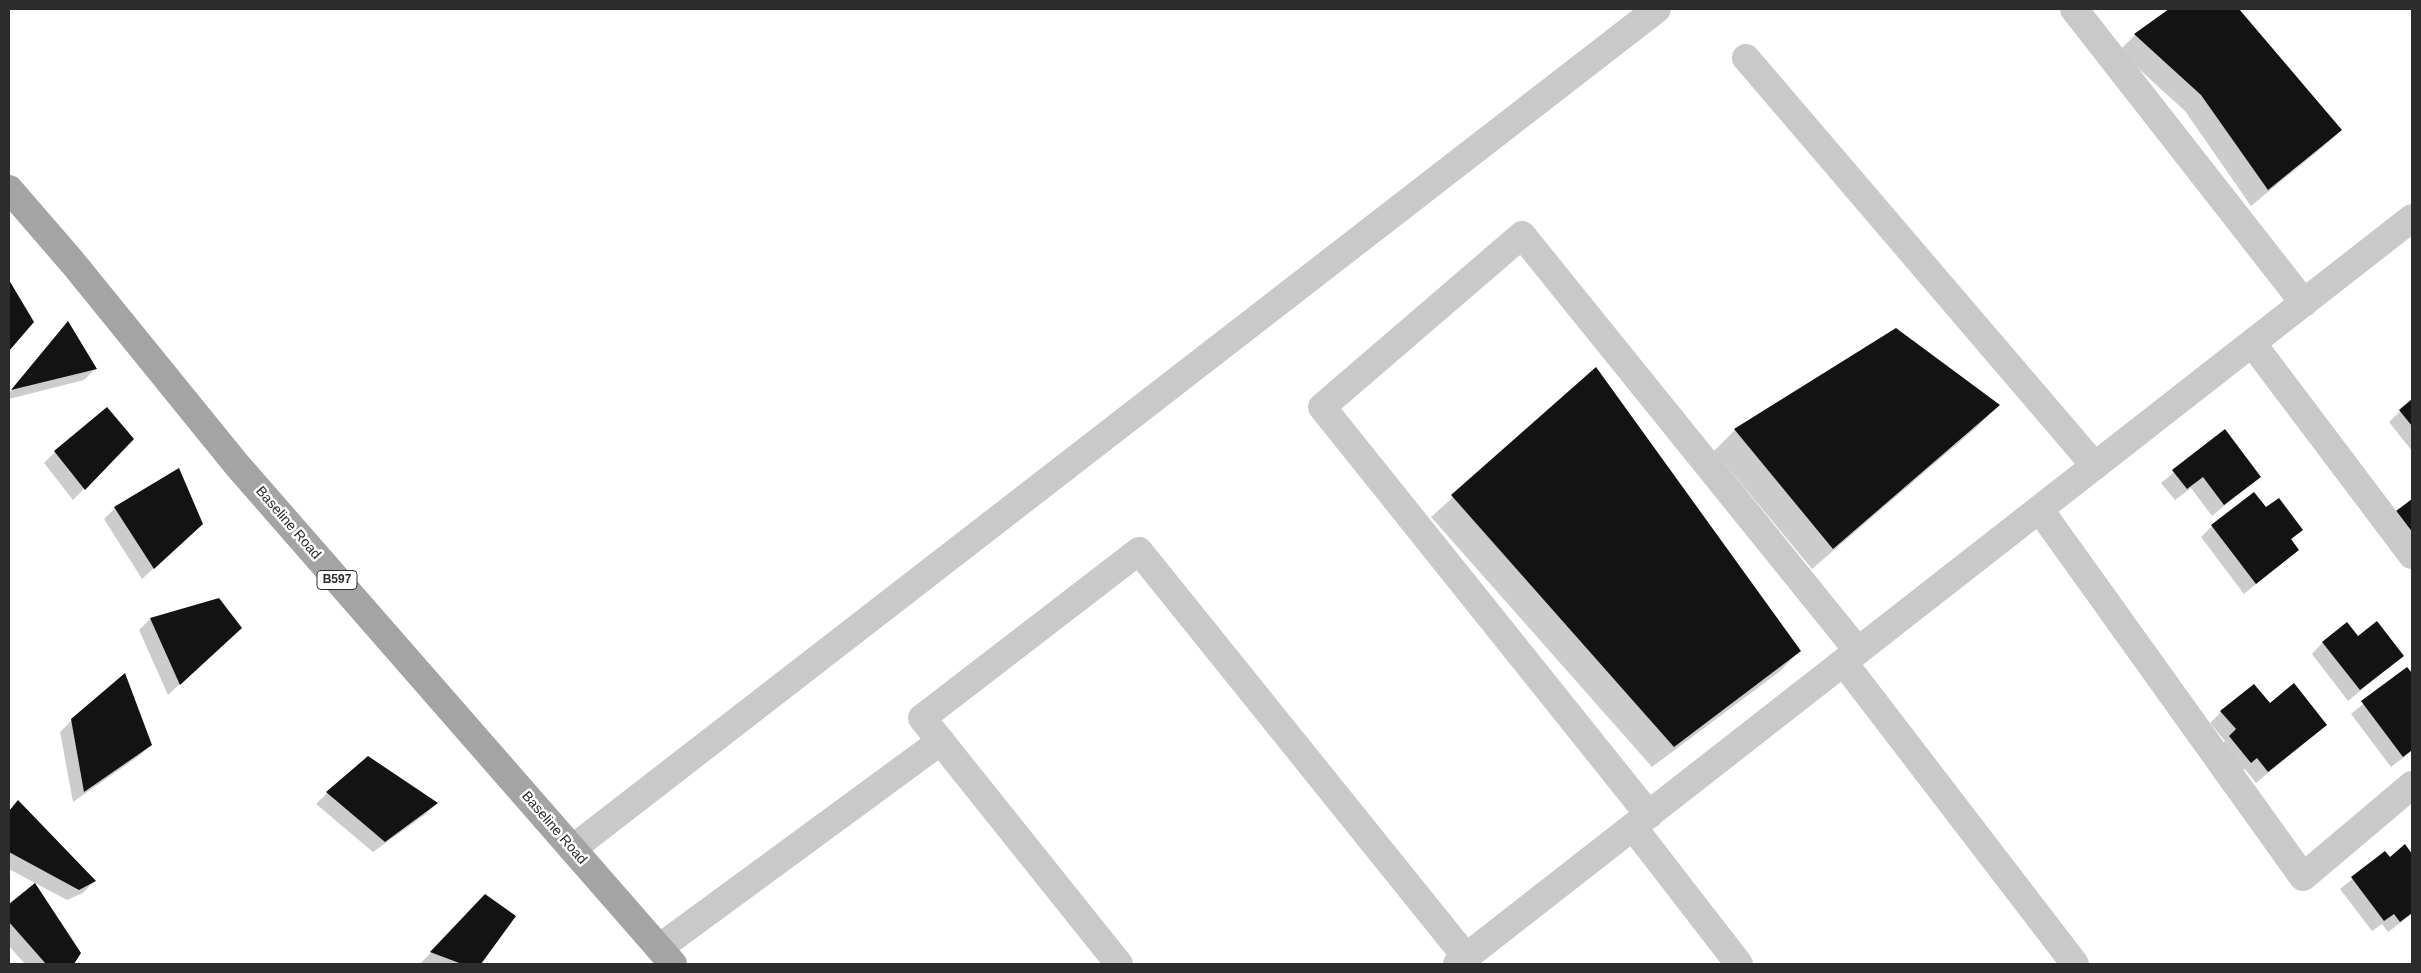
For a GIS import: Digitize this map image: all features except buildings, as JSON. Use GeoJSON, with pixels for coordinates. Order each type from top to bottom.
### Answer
{"type":"FeatureCollection","features":[{"type":"Feature","properties":{"kind":"main road","name":"Baseline Road"},"geometry":{"type":"LineString","coordinates":[[9,189],[73,263],[237,465],[666,956]]}},
{"type":"Feature","properties":{"kind":"street"},"geometry":{"type":"LineString","coordinates":[[572,849],[1656,9]]}},
{"type":"Feature","properties":{"kind":"street"},"geometry":{"type":"LineString","coordinates":[[2074,9],[2304,303]]}},
{"type":"Feature","properties":{"kind":"street"},"geometry":{"type":"LineString","coordinates":[[1746,58],[2095,466]]}},
{"type":"Feature","properties":{"kind":"street"},"geometry":{"type":"LineString","coordinates":[[1119,964],[922,718],[1139,551],[1461,961],[2412,218]]}},
{"type":"Feature","properties":{"kind":"street"},"geometry":{"type":"LineString","coordinates":[[1739,964],[1641,821],[1322,406],[1522,235],[1851,657],[2074,964]]}},
{"type":"Feature","properties":{"kind":"street"},"geometry":{"type":"LineString","coordinates":[[2252,343],[2412,555]]}},
{"type":"Feature","properties":{"kind":"street"},"geometry":{"type":"LineString","coordinates":[[2040,510],[2302,877],[2412,785]]}},
{"type":"Feature","properties":{"kind":"street"},"geometry":{"type":"LineString","coordinates":[[666,956],[941,741]]}}]}
